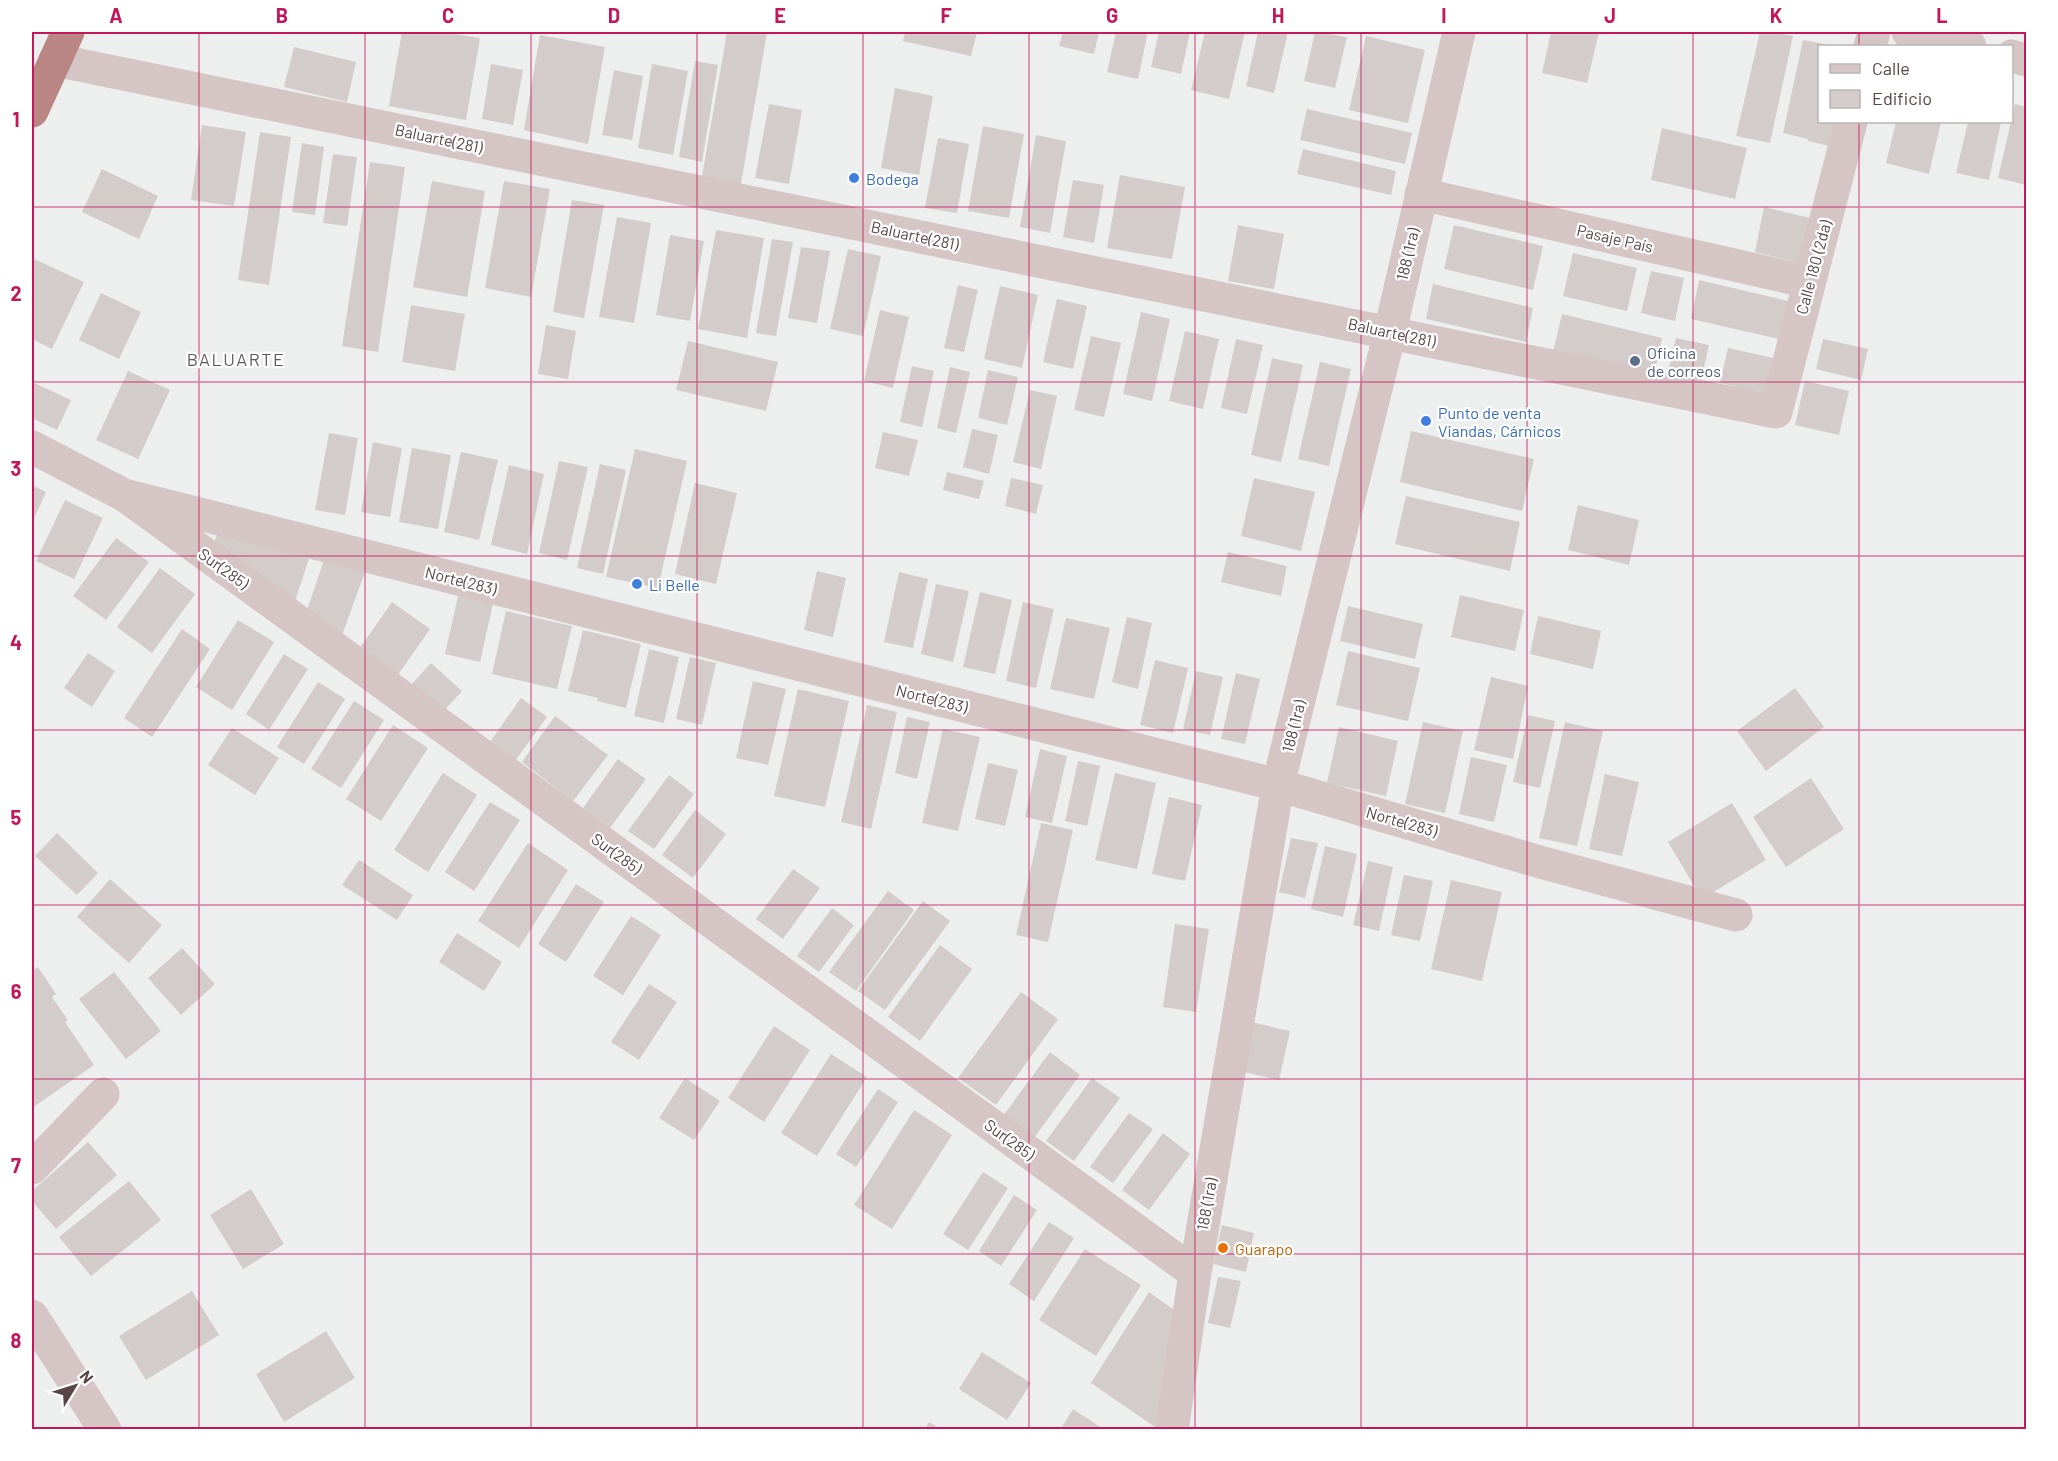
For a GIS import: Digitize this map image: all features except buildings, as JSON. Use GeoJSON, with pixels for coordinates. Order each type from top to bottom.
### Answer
{"type":"FeatureCollection","features":[{"type":"Feature","properties":{"kind":"highway"},"geometry":{"type":"LineString","coordinates":[[32,111],[62,46]]}},
{"type":"Feature","properties":{"kind":"street"},"geometry":{"type":"LineString","coordinates":[[1908,32],[1966,45]]}},
{"type":"Feature","properties":{"kind":"street","name":"188 (1ra)"},"geometry":{"type":"LineString","coordinates":[[1172,1430],[1195,1273],[1278,785],[1390,332],[1421,194],[1449,34]]}},
{"type":"Feature","properties":{"kind":"street","name":"Baluarte(281)"},"geometry":{"type":"LineString","coordinates":[[62,46],[1390,332],[1776,412]]}},
{"type":"Feature","properties":{"kind":"street","name":"Calle 180 (2da)"},"geometry":{"type":"LineString","coordinates":[[1776,412],[1851,123]]}},
{"type":"Feature","properties":{"kind":"street","name":"Pasaje País"},"geometry":{"type":"LineString","coordinates":[[1421,194],[1809,282]]}},
{"type":"Feature","properties":{"kind":"street","name":"Sur(285)"},"geometry":{"type":"LineString","coordinates":[[32,447],[124,495],[1195,1273]]}},
{"type":"Feature","properties":{"kind":"street","name":"Norte(283)"},"geometry":{"type":"LineString","coordinates":[[124,495],[1278,785],[1540,862],[1736,915]]}},
{"type":"Feature","properties":{"kind":"street"},"geometry":{"type":"LineString","coordinates":[[32,1168],[103,1094]]}},
{"type":"Feature","properties":{"kind":"street"},"geometry":{"type":"LineString","coordinates":[[32,1316],[105,1430]]}},
{"type":"Feature","properties":{"kind":"place","name":"Bodega"},"geometry":{"type":"Point","coordinates":[854,178]}},
{"type":"Feature","properties":{"kind":"place","name":"Oficina de correos"},"geometry":{"type":"Point","coordinates":[1635,361]}},
{"type":"Feature","properties":{"kind":"place","name":"Punto de venta Viandas, Cárnicos"},"geometry":{"type":"Point","coordinates":[1426,421]}},
{"type":"Feature","properties":{"kind":"place","name":"Li Belle"},"geometry":{"type":"Point","coordinates":[637,584]}},
{"type":"Feature","properties":{"kind":"place","name":"Guarapo"},"geometry":{"type":"Point","coordinates":[1223,1248]}},
{"type":"Feature","properties":{"kind":"district","name":"BALUARTE"},"geometry":{"type":"Point","coordinates":[236,359]}}]}
